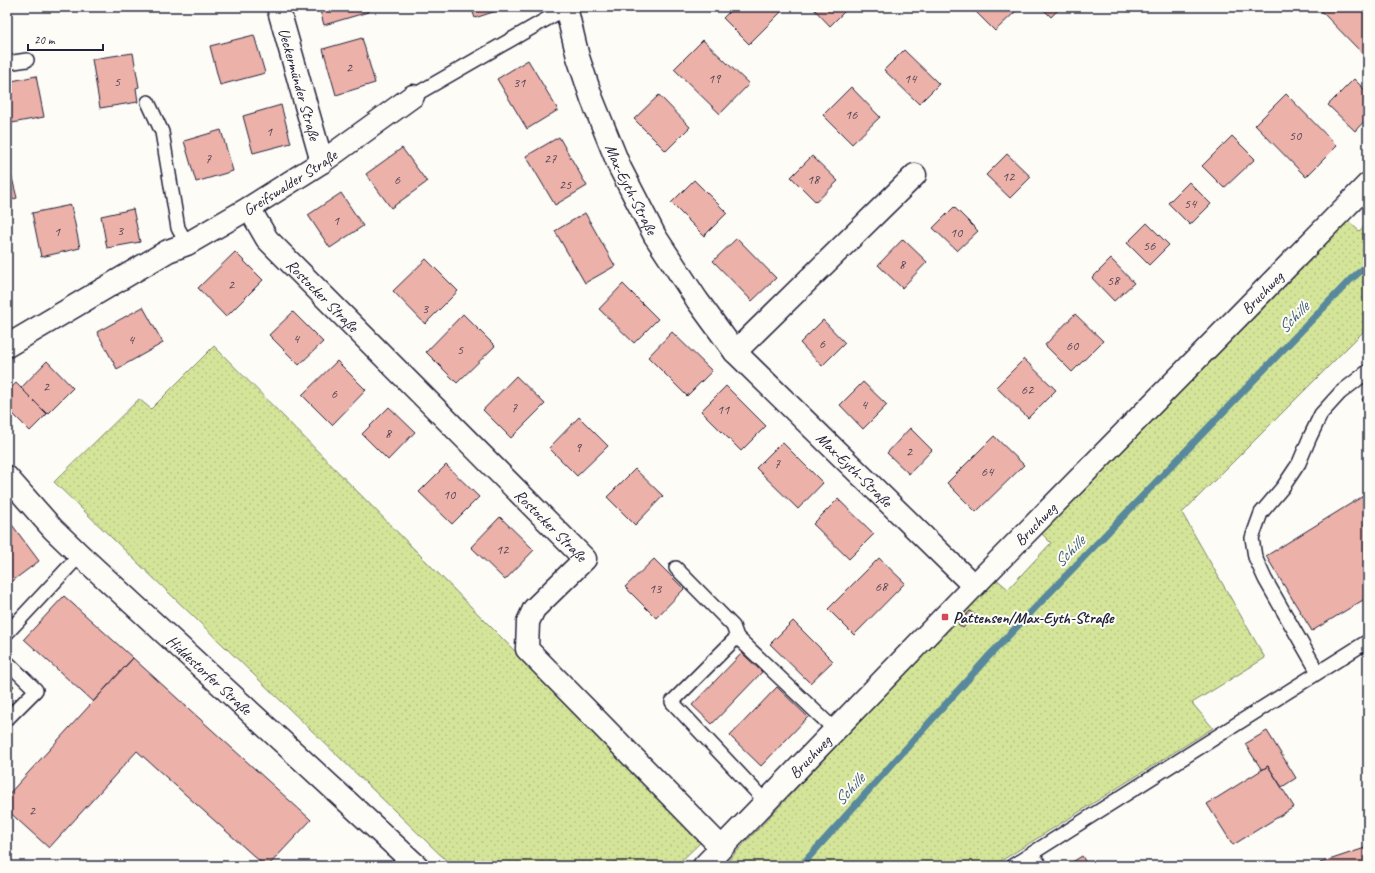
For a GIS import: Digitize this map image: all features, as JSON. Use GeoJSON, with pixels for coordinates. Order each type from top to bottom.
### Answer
{"type":"FeatureCollection","features":[{"type":"Feature","properties":{"kind":"street","name":"Ueckermünder Straße"},"geometry":{"type":"LineString","coordinates":[[278,7],[322,162]]}},
{"type":"Feature","properties":{"kind":"street","name":"Max-Eyth-Straße"},"geometry":{"type":"LineString","coordinates":[[567,7],[578,57],[592,99],[620,168],[655,236],[697,300],[735,352],[974,586]]}},
{"type":"Feature","properties":{"kind":"street","name":"Greifswalder Straße"},"geometry":{"type":"LineString","coordinates":[[7,346],[168,251],[187,244],[249,208],[322,162],[413,96]]}},
{"type":"Feature","properties":{"kind":"street"},"geometry":{"type":"LineString","coordinates":[[735,352],[915,175]]}},
{"type":"Feature","properties":{"kind":"street","name":"Bruchweg"},"geometry":{"type":"LineString","coordinates":[[704,866],[974,586],[1368,184]]}},
{"type":"Feature","properties":{"kind":"street","name":"Rostocker Straße"},"geometry":{"type":"LineString","coordinates":[[249,208],[267,239],[585,559],[534,609],[528,622],[527,649],[722,848]]}},
{"type":"Feature","properties":{"kind":"street","name":"Hiddestorfer Straße"},"geometry":{"type":"LineString","coordinates":[[7,477],[53,529],[80,555],[417,866]]}},
{"type":"Feature","properties":{"kind":"lane","name":"Greifswalder Straße"},"geometry":{"type":"LineString","coordinates":[[413,96],[567,7]]}},
{"type":"Feature","properties":{"kind":"lane"},"geometry":{"type":"LineString","coordinates":[[7,63],[27,60]]}},
{"type":"Feature","properties":{"kind":"lane"},"geometry":{"type":"LineString","coordinates":[[148,102],[162,132],[178,228],[187,244]]}},
{"type":"Feature","properties":{"kind":"lane"},"geometry":{"type":"LineString","coordinates":[[1318,672],[1265,579],[1255,557],[1252,538],[1261,513],[1283,487],[1300,463],[1321,414],[1340,393],[1367,372]]}},
{"type":"Feature","properties":{"kind":"lane"},"geometry":{"type":"LineString","coordinates":[[7,633],[80,555]]}},
{"type":"Feature","properties":{"kind":"lane"},"geometry":{"type":"LineString","coordinates":[[676,568],[730,622],[737,637],[835,730]]}},
{"type":"Feature","properties":{"kind":"lane"},"geometry":{"type":"LineString","coordinates":[[737,637],[672,702],[766,802]]}},
{"type":"Feature","properties":{"kind":"lane"},"geometry":{"type":"LineString","coordinates":[[1012,866],[1368,641]]}},
{"type":"Feature","properties":{"kind":"lane"},"geometry":{"type":"LineString","coordinates":[[7,662],[36,690],[7,719]]}},
{"type":"Feature","properties":{"kind":"lane"},"geometry":{"type":"LineString","coordinates":[[1031,854],[1041,866]]}},
{"type":"Feature","properties":{"kind":"green space"},"geometry":{"type":"Polygon","coordinates":[[[1345,218],[1359,231],[1368,223],[1368,327],[1182,513],[1265,658],[1192,703],[1213,728],[993,866],[723,866],[995,578],[1008,589],[1051,543],[1039,531],[1345,218]]]}},
{"type":"Feature","properties":{"kind":"green space"},"geometry":{"type":"Polygon","coordinates":[[[214,346],[702,841],[676,866],[452,866],[54,482],[139,399],[151,409],[214,346]]]}},
{"type":"Feature","properties":{"kind":"building"},"geometry":{"type":"Polygon","coordinates":[[[319,7],[367,7],[368,12],[324,25],[319,7]]]}},
{"type":"Feature","properties":{"kind":"building"},"geometry":{"type":"Polygon","coordinates":[[[471,7],[508,7],[475,18],[471,7]]]}},
{"type":"Feature","properties":{"kind":"building"},"geometry":{"type":"Polygon","coordinates":[[[734,7],[776,7],[781,12],[749,44],[723,18],[734,7]]]}},
{"type":"Feature","properties":{"kind":"building"},"geometry":{"type":"Polygon","coordinates":[[[812,7],[849,7],[830,26],[812,7]]]}},
{"type":"Feature","properties":{"kind":"building"},"geometry":{"type":"Polygon","coordinates":[[[1014,7],[1017,10],[995,31],[972,8],[1014,7]]]}},
{"type":"Feature","properties":{"kind":"building"},"geometry":{"type":"Polygon","coordinates":[[[1041,7],[1061,7],[1051,17],[1041,7]]]}},
{"type":"Feature","properties":{"kind":"building"},"geometry":{"type":"Polygon","coordinates":[[[1325,7],[1368,7],[1368,47],[1362,53],[1321,11],[1325,7]]]}},
{"type":"Feature","properties":{"kind":"building"},"geometry":{"type":"Polygon","coordinates":[[[254,35],[265,73],[220,85],[210,46],[254,35]]]}},
{"type":"Feature","properties":{"kind":"building"},"geometry":{"type":"Polygon","coordinates":[[[362,38],[375,83],[336,95],[323,49],[362,38]]]}},
{"type":"Feature","properties":{"kind":"building"},"geometry":{"type":"Polygon","coordinates":[[[703,40],[749,84],[720,114],[674,69],[703,40]]]}},
{"type":"Feature","properties":{"kind":"building"},"geometry":{"type":"Polygon","coordinates":[[[904,50],[939,84],[919,104],[884,70],[904,50]]]}},
{"type":"Feature","properties":{"kind":"building"},"geometry":{"type":"Polygon","coordinates":[[[133,53],[139,87],[136,88],[138,102],[100,108],[92,59],[133,53]]]}},
{"type":"Feature","properties":{"kind":"building"},"geometry":{"type":"Polygon","coordinates":[[[528,60],[558,110],[527,129],[497,79],[528,60]]]}},
{"type":"Feature","properties":{"kind":"building"},"geometry":{"type":"Polygon","coordinates":[[[36,76],[44,117],[7,124],[7,82],[36,76]]]}},
{"type":"Feature","properties":{"kind":"building"},"geometry":{"type":"Polygon","coordinates":[[[1354,79],[1368,93],[1368,117],[1355,131],[1328,105],[1354,79]]]}},
{"type":"Feature","properties":{"kind":"building"},"geometry":{"type":"Polygon","coordinates":[[[851,87],[880,117],[852,144],[823,115],[851,87]]]}},
{"type":"Feature","properties":{"kind":"building"},"geometry":{"type":"Polygon","coordinates":[[[1286,94],[1337,146],[1306,177],[1255,125],[1286,94]]]}},
{"type":"Feature","properties":{"kind":"building"},"geometry":{"type":"Polygon","coordinates":[[[659,95],[690,127],[666,151],[634,119],[659,95]]]}},
{"type":"Feature","properties":{"kind":"building"},"geometry":{"type":"Polygon","coordinates":[[[281,105],[291,143],[253,153],[243,116],[281,105]]]}},
{"type":"Feature","properties":{"kind":"building"},"geometry":{"type":"Polygon","coordinates":[[[221,130],[233,171],[196,182],[184,141],[221,130]]]}},
{"type":"Feature","properties":{"kind":"building"},"geometry":{"type":"Polygon","coordinates":[[[1232,136],[1255,159],[1224,188],[1202,166],[1232,136]]]}},
{"type":"Feature","properties":{"kind":"building"},"geometry":{"type":"Polygon","coordinates":[[[559,137],[587,186],[555,205],[526,156],[559,137]]]}},
{"type":"Feature","properties":{"kind":"building"},"geometry":{"type":"Polygon","coordinates":[[[402,148],[427,182],[391,208],[366,174],[402,148]]]}},
{"type":"Feature","properties":{"kind":"building"},"geometry":{"type":"Polygon","coordinates":[[[1007,154],[1031,177],[1010,198],[986,175],[1007,154]]]}},
{"type":"Feature","properties":{"kind":"building"},"geometry":{"type":"Polygon","coordinates":[[[812,156],[838,181],[816,202],[791,177],[812,156]]]}},
{"type":"Feature","properties":{"kind":"building"},"geometry":{"type":"Polygon","coordinates":[[[8,162],[17,198],[7,201],[7,163],[8,162]]]}},
{"type":"Feature","properties":{"kind":"building"},"geometry":{"type":"Polygon","coordinates":[[[694,180],[727,213],[704,236],[671,203],[694,180]]]}},
{"type":"Feature","properties":{"kind":"building"},"geometry":{"type":"Polygon","coordinates":[[[1189,182],[1211,204],[1190,225],[1168,203],[1189,182]]]}},
{"type":"Feature","properties":{"kind":"building"},"geometry":{"type":"Polygon","coordinates":[[[341,193],[363,226],[330,248],[308,215],[341,193]]]}},
{"type":"Feature","properties":{"kind":"building"},"geometry":{"type":"Polygon","coordinates":[[[71,205],[80,248],[41,257],[32,213],[71,205]]]}},
{"type":"Feature","properties":{"kind":"building"},"geometry":{"type":"Polygon","coordinates":[[[954,207],[978,231],[957,251],[933,228],[954,207]]]}},
{"type":"Feature","properties":{"kind":"building"},"geometry":{"type":"Polygon","coordinates":[[[133,209],[140,242],[107,248],[101,216],[133,209]]]}},
{"type":"Feature","properties":{"kind":"building"},"geometry":{"type":"Polygon","coordinates":[[[585,213],[615,266],[585,283],[555,231],[585,213]]]}},
{"type":"Feature","properties":{"kind":"building"},"geometry":{"type":"Polygon","coordinates":[[[1147,223],[1169,245],[1149,265],[1127,243],[1147,223]]]}},
{"type":"Feature","properties":{"kind":"building"},"geometry":{"type":"Polygon","coordinates":[[[737,238],[776,278],[752,301],[713,261],[737,238]]]}},
{"type":"Feature","properties":{"kind":"building"},"geometry":{"type":"Polygon","coordinates":[[[903,239],[927,262],[902,288],[878,265],[903,239]]]}},
{"type":"Feature","properties":{"kind":"building"},"geometry":{"type":"Polygon","coordinates":[[[235,252],[263,280],[226,317],[198,288],[235,252]]]}},
{"type":"Feature","properties":{"kind":"building"},"geometry":{"type":"Polygon","coordinates":[[[426,259],[458,291],[425,324],[393,291],[426,259]]]}},
{"type":"Feature","properties":{"kind":"building"},"geometry":{"type":"Polygon","coordinates":[[[1111,259],[1134,283],[1114,301],[1092,278],[1111,259]]]}},
{"type":"Feature","properties":{"kind":"building"},"geometry":{"type":"Polygon","coordinates":[[[623,284],[658,319],[634,343],[599,309],[623,284]]]}},
{"type":"Feature","properties":{"kind":"building"},"geometry":{"type":"Polygon","coordinates":[[[143,307],[163,343],[117,369],[97,332],[143,307]]]}},
{"type":"Feature","properties":{"kind":"building"},"geometry":{"type":"Polygon","coordinates":[[[293,312],[323,342],[299,365],[269,335],[293,312]]]}},
{"type":"Feature","properties":{"kind":"building"},"geometry":{"type":"Polygon","coordinates":[[[463,314],[495,346],[457,383],[426,352],[463,314]]]}},
{"type":"Feature","properties":{"kind":"building"},"geometry":{"type":"Polygon","coordinates":[[[1075,314],[1103,341],[1072,372],[1045,345],[1075,314]]]}},
{"type":"Feature","properties":{"kind":"building"},"geometry":{"type":"Polygon","coordinates":[[[823,320],[845,343],[822,366],[800,343],[823,320]]]}},
{"type":"Feature","properties":{"kind":"building"},"geometry":{"type":"Polygon","coordinates":[[[672,332],[712,371],[687,396],[648,357],[672,332]]]}},
{"type":"Feature","properties":{"kind":"building"},"geometry":{"type":"Polygon","coordinates":[[[1024,359],[1056,390],[1028,418],[996,387],[1024,359]]]}},
{"type":"Feature","properties":{"kind":"building"},"geometry":{"type":"Polygon","coordinates":[[[47,361],[73,388],[47,414],[21,388],[47,361]]]}},
{"type":"Feature","properties":{"kind":"building"},"geometry":{"type":"Polygon","coordinates":[[[337,361],[366,390],[332,425],[302,395],[337,361]]]}},
{"type":"Feature","properties":{"kind":"building"},"geometry":{"type":"Polygon","coordinates":[[[516,376],[545,404],[511,438],[483,410],[516,376]]]}},
{"type":"Feature","properties":{"kind":"building"},"geometry":{"type":"Polygon","coordinates":[[[863,382],[887,405],[863,429],[840,405],[863,382]]]}},
{"type":"Feature","properties":{"kind":"building"},"geometry":{"type":"Polygon","coordinates":[[[16,383],[47,414],[30,431],[7,408],[7,392],[16,383]]]}},
{"type":"Feature","properties":{"kind":"building"},"geometry":{"type":"Polygon","coordinates":[[[726,386],[766,426],[741,451],[701,411],[726,386]]]}},
{"type":"Feature","properties":{"kind":"building"},"geometry":{"type":"Polygon","coordinates":[[[1368,395],[1368,409],[1362,399],[1368,395]]]}},
{"type":"Feature","properties":{"kind":"building"},"geometry":{"type":"Polygon","coordinates":[[[389,407],[415,432],[388,460],[362,434],[389,407]]]}},
{"type":"Feature","properties":{"kind":"building"},"geometry":{"type":"Polygon","coordinates":[[[579,417],[608,446],[577,476],[549,448],[579,417]]]}},
{"type":"Feature","properties":{"kind":"building"},"geometry":{"type":"Polygon","coordinates":[[[910,428],[932,450],[909,474],[887,453],[910,428]]]}},
{"type":"Feature","properties":{"kind":"building"},"geometry":{"type":"Polygon","coordinates":[[[994,436],[1024,465],[976,512],[947,483],[994,436]]]}},
{"type":"Feature","properties":{"kind":"building"},"geometry":{"type":"Polygon","coordinates":[[[782,442],[823,483],[798,509],[756,468],[782,442]]]}},
{"type":"Feature","properties":{"kind":"building"},"geometry":{"type":"Polygon","coordinates":[[[446,465],[479,497],[452,524],[419,492],[446,465]]]}},
{"type":"Feature","properties":{"kind":"building"},"geometry":{"type":"Polygon","coordinates":[[[635,469],[663,496],[635,525],[607,497],[635,469]]]}},
{"type":"Feature","properties":{"kind":"building"},"geometry":{"type":"Polygon","coordinates":[[[1368,493],[1368,597],[1312,631],[1266,556],[1368,493]]]}},
{"type":"Feature","properties":{"kind":"building"},"geometry":{"type":"Polygon","coordinates":[[[838,499],[874,534],[849,559],[813,524],[838,499]]]}},
{"type":"Feature","properties":{"kind":"building"},"geometry":{"type":"Polygon","coordinates":[[[500,517],[534,550],[505,580],[471,547],[500,517]]]}},
{"type":"Feature","properties":{"kind":"building"},"geometry":{"type":"Polygon","coordinates":[[[7,518],[39,561],[7,585],[7,518]]]}},
{"type":"Feature","properties":{"kind":"building"},"geometry":{"type":"Polygon","coordinates":[[[879,558],[905,583],[854,635],[828,609],[879,558]]]}},
{"type":"Feature","properties":{"kind":"building"},"geometry":{"type":"Polygon","coordinates":[[[654,559],[684,589],[656,618],[625,587],[654,559]]]}},
{"type":"Feature","properties":{"kind":"building"},"geometry":{"type":"Polygon","coordinates":[[[64,596],[133,658],[93,702],[24,639],[64,596]]]}},
{"type":"Feature","properties":{"kind":"building"},"geometry":{"type":"Polygon","coordinates":[[[970,611],[975,615],[963,628],[958,624],[970,611]]]}},
{"type":"Feature","properties":{"kind":"building"},"geometry":{"type":"Polygon","coordinates":[[[793,621],[833,661],[810,683],[770,644],[793,621]]]}},
{"type":"Feature","properties":{"kind":"building"},"geometry":{"type":"Polygon","coordinates":[[[742,653],[762,672],[712,724],[692,705],[742,653]]]}},
{"type":"Feature","properties":{"kind":"building"},"geometry":{"type":"Polygon","coordinates":[[[133,658],[311,820],[268,866],[265,866],[137,751],[49,848],[7,810],[7,796],[133,658]]]}},
{"type":"Feature","properties":{"kind":"building"},"geometry":{"type":"Polygon","coordinates":[[[7,680],[14,686],[7,694],[7,680]]]}},
{"type":"Feature","properties":{"kind":"building"},"geometry":{"type":"Polygon","coordinates":[[[777,687],[808,717],[761,766],[730,736],[777,687]]]}},
{"type":"Feature","properties":{"kind":"building"},"geometry":{"type":"Polygon","coordinates":[[[1267,731],[1296,778],[1282,787],[1268,766],[1262,770],[1245,744],[1267,731]]]}},
{"type":"Feature","properties":{"kind":"building"},"geometry":{"type":"Polygon","coordinates":[[[1268,766],[1294,807],[1233,845],[1207,804],[1268,766]]]}},
{"type":"Feature","properties":{"kind":"building"},"geometry":{"type":"Polygon","coordinates":[[[1368,834],[1368,847],[1365,835],[1368,834]]]}},
{"type":"Feature","properties":{"kind":"building"},"geometry":{"type":"Polygon","coordinates":[[[1368,847],[1368,866],[1321,866],[1320,863],[1368,847]]]}},
{"type":"Feature","properties":{"kind":"building"},"geometry":{"type":"Polygon","coordinates":[[[1082,856],[1088,866],[1066,866],[1082,856]]]}},
{"type":"Feature","properties":{"kind":"waterway","name":"Schille"},"geometry":{"type":"LineString","coordinates":[[801,866],[987,658],[1351,279],[1368,265]]}},
{"type":"Feature","properties":{"kind":"place","name":"Pattensen/Max-Eyth-Straße"},"geometry":{"type":"Point","coordinates":[945,617]}}]}
